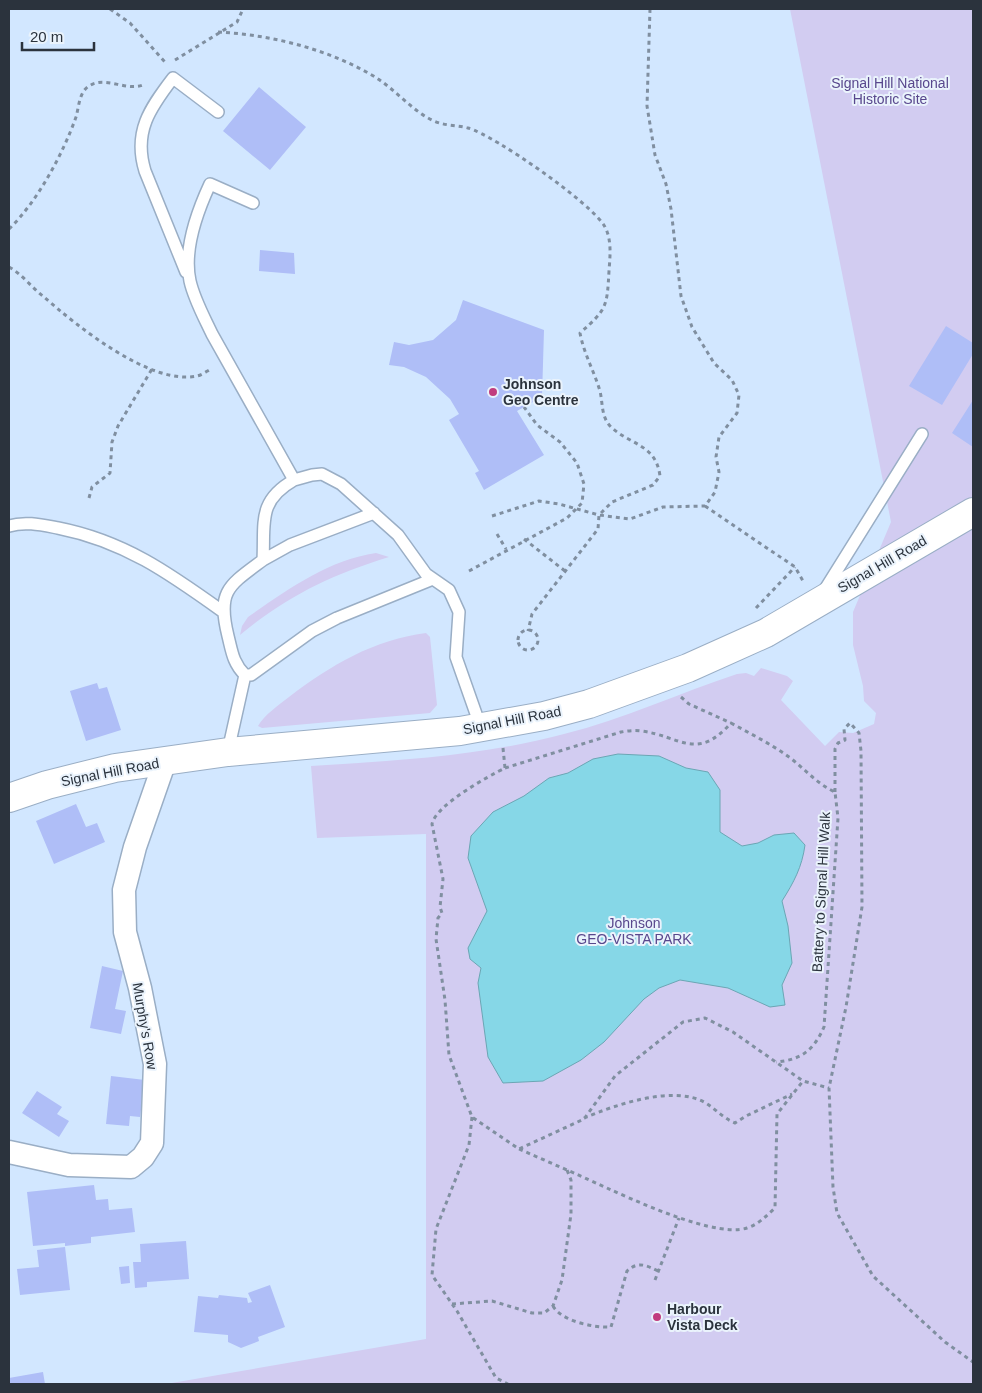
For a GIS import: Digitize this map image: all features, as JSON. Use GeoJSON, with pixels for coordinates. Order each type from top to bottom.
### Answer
{"type":"FeatureCollection","features":[{"type":"Feature","properties":{"kind":"street","name":"Signal Hill Road"},"geometry":{"type":"LineString","coordinates":[[9,798],[79,776],[164,761],[228,752],[481,728],[544,716],[632,689],[735,648],[766,633],[973,512]]}},
{"type":"Feature","properties":{"kind":"street","name":"Murphy's Row"},"geometry":{"type":"LineString","coordinates":[[9,1152],[69,1165],[131,1167],[143,1157],[152,1143],[154,1064],[140,988],[125,932],[124,890],[164,761]]}},
{"type":"Feature","properties":{"kind":"lane"},"geometry":{"type":"LineString","coordinates":[[218,112],[173,78],[157,99],[139,142],[140,155],[208,326],[294,480]]}},
{"type":"Feature","properties":{"kind":"lane"},"geometry":{"type":"LineString","coordinates":[[190,280],[190,244],[196,220],[210,184],[253,203]]}},
{"type":"Feature","properties":{"kind":"lane"},"geometry":{"type":"LineString","coordinates":[[816,603],[922,434]]}},
{"type":"Feature","properties":{"kind":"lane"},"geometry":{"type":"LineString","coordinates":[[263,560],[266,508],[271,497],[280,488],[294,480],[312,475],[331,478],[398,535],[419,566],[449,590],[459,612],[456,657],[481,728]]}},
{"type":"Feature","properties":{"kind":"lane"},"geometry":{"type":"LineString","coordinates":[[228,752],[245,675],[233,659],[222,611],[223,599],[240,577],[263,560],[290,545],[374,513]]}},
{"type":"Feature","properties":{"kind":"lane"},"geometry":{"type":"LineString","coordinates":[[9,526],[17,523],[35,524],[82,533],[137,554],[161,567],[222,611]]}},
{"type":"Feature","properties":{"kind":"lane"},"geometry":{"type":"LineString","coordinates":[[245,675],[251,675],[312,631],[337,618],[433,579]]}},
{"type":"Feature","properties":{"kind":"path"},"geometry":{"type":"LineString","coordinates":[[110,9],[130,23],[167,64]]}},
{"type":"Feature","properties":{"kind":"path"},"geometry":{"type":"LineString","coordinates":[[163,69],[167,64],[189,53],[218,32],[237,22],[243,9]]}},
{"type":"Feature","properties":{"kind":"path"},"geometry":{"type":"LineString","coordinates":[[650,9],[647,106],[655,156],[666,184],[671,209],[681,296],[696,334],[714,363],[732,380],[739,395],[737,413],[719,437],[716,457],[719,472],[715,492],[705,506]]}},
{"type":"Feature","properties":{"kind":"path"},"geometry":{"type":"LineString","coordinates":[[218,32],[249,34],[292,42],[336,58],[371,74],[435,121],[469,128],[515,153],[550,177],[599,217],[606,228],[610,247],[607,303],[596,318],[580,333],[583,349],[600,393],[606,420],[612,428],[649,452],[659,465],[660,476],[653,485],[612,502],[599,515],[598,529],[532,614],[528,631]]}},
{"type":"Feature","properties":{"kind":"path"},"geometry":{"type":"LineString","coordinates":[[9,229],[28,210],[42,187],[76,117],[80,99],[87,87],[98,82],[133,86],[148,82]]}},
{"type":"Feature","properties":{"kind":"path"},"geometry":{"type":"LineString","coordinates":[[9,268],[79,326],[107,346],[152,369],[182,376],[198,376],[228,361]]}},
{"type":"Feature","properties":{"kind":"path"},"geometry":{"type":"LineString","coordinates":[[88,498],[92,487],[110,473],[112,442],[118,426],[152,369]]}},
{"type":"Feature","properties":{"kind":"path"},"geometry":{"type":"LineString","coordinates":[[469,571],[506,549],[567,518],[577,510],[584,496],[584,484],[577,463],[560,442],[537,425],[524,407]]}},
{"type":"Feature","properties":{"kind":"path"},"geometry":{"type":"LineString","coordinates":[[492,516],[539,502],[560,504],[599,515],[630,519],[663,507],[705,506],[795,567]]}},
{"type":"Feature","properties":{"kind":"path"},"geometry":{"type":"LineString","coordinates":[[497,534],[506,549]]}},
{"type":"Feature","properties":{"kind":"path"},"geometry":{"type":"LineString","coordinates":[[524,540],[565,571]]}},
{"type":"Feature","properties":{"kind":"path"},"geometry":{"type":"LineString","coordinates":[[528,631],[534,632],[538,640],[534,648],[528,650],[520,645],[519,639],[522,633],[528,631]]}},
{"type":"Feature","properties":{"kind":"path","name":"Battery to Signal Hill Walk"},"geometry":{"type":"LineString","coordinates":[[678,694],[689,704],[731,723],[768,743],[804,769],[821,786],[835,792],[838,818],[824,1027],[817,1042],[800,1056],[794,1060],[776,1062]]}},
{"type":"Feature","properties":{"kind":"path"},"geometry":{"type":"LineString","coordinates":[[508,1384],[496,1378],[452,1304],[432,1275],[436,1229],[469,1145],[472,1117],[449,1055],[445,1000],[436,939],[438,918],[442,914],[440,907],[443,879],[432,824],[433,818],[445,806],[486,778],[505,768],[621,732],[639,730],[681,742],[704,744],[712,740],[731,723]]}},
{"type":"Feature","properties":{"kind":"path"},"geometry":{"type":"LineString","coordinates":[[835,792],[835,749],[838,743],[845,740],[844,729],[850,723],[859,733],[861,751],[862,907],[846,1007],[829,1088],[832,1187],[838,1213],[873,1276],[945,1342],[973,1362]]}},
{"type":"Feature","properties":{"kind":"path"},"geometry":{"type":"LineString","coordinates":[[502,745],[505,768]]}},
{"type":"Feature","properties":{"kind":"path"},"geometry":{"type":"LineString","coordinates":[[584,1119],[615,1076],[683,1022],[705,1018],[733,1032],[804,1081],[829,1088]]}},
{"type":"Feature","properties":{"kind":"path"},"geometry":{"type":"LineString","coordinates":[[472,1117],[519,1149],[679,1218],[726,1228],[746,1228],[761,1221],[775,1208],[777,1114],[804,1081]]}},
{"type":"Feature","properties":{"kind":"path"},"geometry":{"type":"LineString","coordinates":[[519,1149],[612,1106],[643,1099],[689,1097],[704,1102],[722,1117],[735,1123],[794,1093]]}},
{"type":"Feature","properties":{"kind":"path"},"geometry":{"type":"LineString","coordinates":[[452,1304],[492,1301],[532,1313],[544,1313],[553,1306],[562,1280],[571,1214],[571,1180],[567,1170]]}},
{"type":"Feature","properties":{"kind":"path"},"geometry":{"type":"LineString","coordinates":[[655,1280],[679,1218]]}},
{"type":"Feature","properties":{"kind":"path"},"geometry":{"type":"LineString","coordinates":[[553,1306],[557,1313],[574,1321],[587,1325],[611,1327],[627,1271],[633,1266],[644,1264],[658,1271]]}},
{"type":"Feature","properties":{"kind":"green space"},"geometry":{"type":"Polygon","coordinates":[[[790,9],[973,9],[973,1384],[166,1384],[426,1339],[426,834],[317,838],[311,766],[439,756],[502,748],[586,728],[737,674],[746,673],[754,676],[761,668],[787,676],[793,681],[781,700],[825,746],[839,732],[853,733],[874,724],[876,713],[864,701],[863,686],[853,645],[853,612],[891,522],[790,9]]]}},
{"type":"Feature","properties":{"kind":"green space"},"geometry":{"type":"Polygon","coordinates":[[[376,553],[389,557],[348,571],[310,588],[275,609],[240,635],[242,626],[248,617],[293,587],[341,562],[376,553]]]}},
{"type":"Feature","properties":{"kind":"green space"},"geometry":{"type":"Polygon","coordinates":[[[426,633],[430,637],[437,705],[430,713],[262,728],[258,726],[276,707],[305,685],[353,656],[388,641],[426,633]]]}},
{"type":"Feature","properties":{"kind":"water"},"geometry":{"type":"Polygon","coordinates":[[[618,754],[659,756],[686,768],[708,772],[720,790],[720,832],[742,846],[758,843],[774,835],[794,833],[805,845],[797,874],[782,901],[788,926],[792,963],[782,985],[785,1005],[770,1007],[728,988],[680,980],[659,988],[644,999],[604,1042],[581,1060],[543,1081],[503,1083],[488,1057],[478,983],[481,968],[470,959],[468,948],[487,911],[468,858],[471,836],[493,812],[524,796],[549,778],[568,773],[593,759],[618,754]]]}},
{"type":"Feature","properties":{"kind":"building"},"geometry":{"type":"Polygon","coordinates":[[[259,87],[306,127],[270,170],[223,131],[259,87]]]}},
{"type":"Feature","properties":{"kind":"building"},"geometry":{"type":"Polygon","coordinates":[[[260,250],[294,253],[295,274],[259,271],[260,250]]]}},
{"type":"Feature","properties":{"kind":"building","name":"Johnson Geo Centre"},"geometry":{"type":"Polygon","coordinates":[[[463,300],[544,330],[542,397],[517,411],[544,455],[484,490],[475,473],[479,471],[449,420],[459,414],[450,399],[426,377],[404,367],[389,365],[394,342],[409,345],[433,340],[456,320],[463,300]]]}},
{"type":"Feature","properties":{"kind":"building"},"geometry":{"type":"Polygon","coordinates":[[[946,326],[973,343],[973,354],[942,405],[909,386],[946,326]]]}},
{"type":"Feature","properties":{"kind":"building"},"geometry":{"type":"Polygon","coordinates":[[[973,400],[973,447],[952,433],[973,400]]]}},
{"type":"Feature","properties":{"kind":"building"},"geometry":{"type":"Polygon","coordinates":[[[97,683],[99,689],[107,687],[121,730],[86,741],[70,691],[97,683]]]}},
{"type":"Feature","properties":{"kind":"building"},"geometry":{"type":"Polygon","coordinates":[[[76,804],[86,827],[97,823],[105,842],[54,864],[36,821],[76,804]]]}},
{"type":"Feature","properties":{"kind":"building"},"geometry":{"type":"Polygon","coordinates":[[[102,966],[123,971],[115,1009],[126,1011],[121,1034],[90,1028],[102,966]]]}},
{"type":"Feature","properties":{"kind":"building"},"geometry":{"type":"Polygon","coordinates":[[[111,1076],[145,1080],[140,1117],[130,1116],[129,1126],[106,1124],[111,1076]]]}},
{"type":"Feature","properties":{"kind":"building"},"geometry":{"type":"Polygon","coordinates":[[[37,1091],[62,1107],[57,1114],[69,1121],[59,1137],[22,1113],[37,1091]]]}},
{"type":"Feature","properties":{"kind":"building"},"geometry":{"type":"Polygon","coordinates":[[[94,1185],[96,1200],[108,1199],[109,1210],[132,1208],[135,1232],[91,1237],[91,1243],[65,1246],[65,1243],[33,1246],[27,1192],[94,1185]]]}},
{"type":"Feature","properties":{"kind":"building"},"geometry":{"type":"Polygon","coordinates":[[[186,1241],[189,1279],[147,1282],[147,1287],[135,1288],[133,1262],[141,1262],[140,1244],[186,1241]]]}},
{"type":"Feature","properties":{"kind":"building"},"geometry":{"type":"Polygon","coordinates":[[[65,1247],[70,1290],[20,1295],[17,1269],[39,1267],[37,1250],[65,1247]]]}},
{"type":"Feature","properties":{"kind":"building"},"geometry":{"type":"Polygon","coordinates":[[[129,1266],[130,1283],[121,1284],[119,1267],[129,1266]]]}},
{"type":"Feature","properties":{"kind":"building"},"geometry":{"type":"Polygon","coordinates":[[[270,1285],[285,1327],[258,1337],[259,1341],[241,1348],[228,1342],[228,1335],[194,1332],[198,1296],[218,1298],[219,1295],[247,1298],[248,1303],[252,1302],[248,1293],[270,1285]]]}},
{"type":"Feature","properties":{"kind":"building"},"geometry":{"type":"Polygon","coordinates":[[[43,1372],[45,1384],[9,1384],[9,1378],[43,1372]]]}},
{"type":"Feature","properties":{"kind":"place","name":"Johnson Geo Centre"},"geometry":{"type":"Point","coordinates":[493,392]}},
{"type":"Feature","properties":{"kind":"place","name":"Harbour Vista Deck"},"geometry":{"type":"Point","coordinates":[657,1317]}},
{"type":"Feature","properties":{"kind":"park label","name":"Signal Hill National Historic Site"},"geometry":{"type":"Point","coordinates":[890,92]}},
{"type":"Feature","properties":{"kind":"park label","name":"Johnson GEO-VISTA PARK"},"geometry":{"type":"Point","coordinates":[634,932]}}]}
